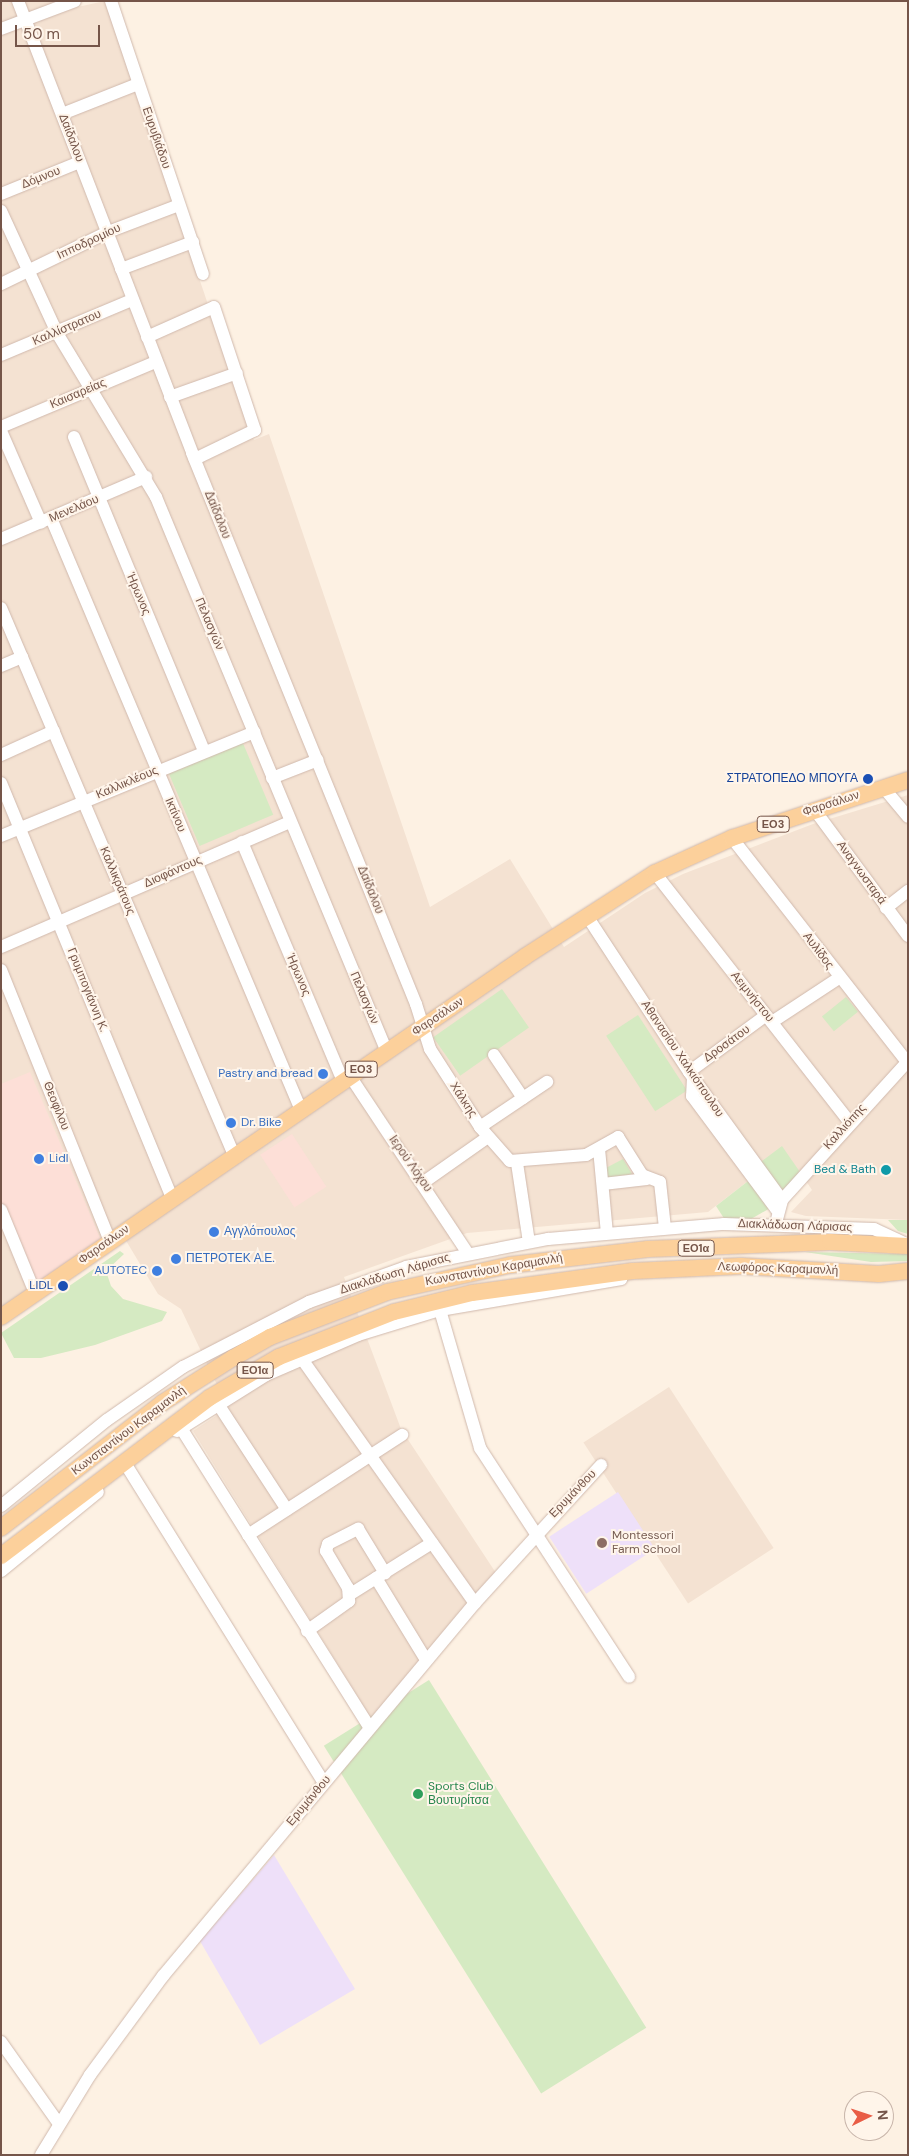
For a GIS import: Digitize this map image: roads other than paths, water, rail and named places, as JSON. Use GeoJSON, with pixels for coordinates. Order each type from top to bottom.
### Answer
{"type":"FeatureCollection","features":[{"type":"Feature","properties":{"kind":"main road","name":"Φαρσάλων"},"geometry":{"type":"LineString","coordinates":[[1,1317],[172,1197],[587,916],[655,873],[732,838],[814,809],[908,780]]}},
{"type":"Feature","properties":{"kind":"main road","name":"Κωνσταντίνου Καραμανλή"},"geometry":{"type":"LineString","coordinates":[[1,1528],[128,1428],[226,1362],[270,1337],[387,1292],[502,1266],[648,1249],[830,1242],[908,1245]]}},
{"type":"Feature","properties":{"kind":"main road","name":"Λεωφόρος Καραμανλή"},"geometry":{"type":"LineString","coordinates":[[648,1270],[741,1266],[879,1274],[908,1271]]}},
{"type":"Feature","properties":{"kind":"main road","name":"Κωνσταντίνου Καραμανλή"},"geometry":{"type":"LineString","coordinates":[[1,1556],[175,1420],[244,1376],[315,1340],[432,1301],[648,1270]]}},
{"type":"Feature","properties":{"kind":"street","name":"Δαίδαλου"},"geometry":{"type":"LineString","coordinates":[[18,1],[108,232],[156,362],[424,1026]]}},
{"type":"Feature","properties":{"kind":"street"},"geometry":{"type":"LineString","coordinates":[[1,29],[75,1]]}},
{"type":"Feature","properties":{"kind":"street","name":"Ευρυβιάδου"},"geometry":{"type":"LineString","coordinates":[[111,1],[203,274]]}},
{"type":"Feature","properties":{"kind":"street"},"geometry":{"type":"LineString","coordinates":[[62,114],[138,84]]}},
{"type":"Feature","properties":{"kind":"street","name":"Δόμνου"},"geometry":{"type":"LineString","coordinates":[[1,194],[80,162]]}},
{"type":"Feature","properties":{"kind":"street","name":"Ιπποδρομίου"},"geometry":{"type":"LineString","coordinates":[[1,284],[108,232],[179,205]]}},
{"type":"Feature","properties":{"kind":"street","name":"Πελασγών"},"geometry":{"type":"LineString","coordinates":[[1,211],[26,273],[58,333],[146,478],[387,1052]]}},
{"type":"Feature","properties":{"kind":"street"},"geometry":{"type":"LineString","coordinates":[[121,270],[193,242]]}},
{"type":"Feature","properties":{"kind":"street","name":"Καλλίστρατου"},"geometry":{"type":"LineString","coordinates":[[1,355],[58,333],[132,300]]}},
{"type":"Feature","properties":{"kind":"street"},"geometry":{"type":"LineString","coordinates":[[147,337],[214,307],[255,426],[253,434],[195,459]]}},
{"type":"Feature","properties":{"kind":"street","name":"Καισαρείας"},"geometry":{"type":"LineString","coordinates":[[1,426],[156,362]]}},
{"type":"Feature","properties":{"kind":"street"},"geometry":{"type":"LineString","coordinates":[[170,396],[237,373]]}},
{"type":"Feature","properties":{"kind":"street","name":"Ικτίνου"},"geometry":{"type":"LineString","coordinates":[[1,431],[46,520],[156,770],[301,1110]]}},
{"type":"Feature","properties":{"kind":"street","name":"Ήρωνος"},"geometry":{"type":"LineString","coordinates":[[74,437],[98,499],[204,751]]}},
{"type":"Feature","properties":{"kind":"street","name":"Μενελάου"},"geometry":{"type":"LineString","coordinates":[[1,539],[146,478]]}},
{"type":"Feature","properties":{"kind":"street","name":"Καλλικράτους"},"geometry":{"type":"LineString","coordinates":[[1,608],[234,1155]]}},
{"type":"Feature","properties":{"kind":"street"},"geometry":{"type":"LineString","coordinates":[[1,666],[22,657]]}},
{"type":"Feature","properties":{"kind":"street"},"geometry":{"type":"LineString","coordinates":[[1,755],[54,731]]}},
{"type":"Feature","properties":{"kind":"street","name":"Καλλικλέους"},"geometry":{"type":"LineString","coordinates":[[1,836],[156,770],[254,732]]}},
{"type":"Feature","properties":{"kind":"street"},"geometry":{"type":"LineString","coordinates":[[272,778],[318,760]]}},
{"type":"Feature","properties":{"kind":"street","name":"Γρυμπογιάννη Κ."},"geometry":{"type":"LineString","coordinates":[[1,783],[172,1197]]}},
{"type":"Feature","properties":{"kind":"street"},"geometry":{"type":"LineString","coordinates":[[883,787],[908,817]]}},
{"type":"Feature","properties":{"kind":"street","name":"Αναγνωσταρά"},"geometry":{"type":"LineString","coordinates":[[814,809],[908,936]]}},
{"type":"Feature","properties":{"kind":"street","name":"Διοφάντους"},"geometry":{"type":"LineString","coordinates":[[1,946],[290,822]]}},
{"type":"Feature","properties":{"kind":"street","name":"Αυλίδος"},"geometry":{"type":"LineString","coordinates":[[732,838],[839,978],[907,1061]]}},
{"type":"Feature","properties":{"kind":"street","name":"Ήρωνος"},"geometry":{"type":"LineString","coordinates":[[242,842],[347,1079]]}},
{"type":"Feature","properties":{"kind":"street","name":"Αειμνήστου"},"geometry":{"type":"LineString","coordinates":[[655,873],[849,1121]]}},
{"type":"Feature","properties":{"kind":"street"},"geometry":{"type":"LineString","coordinates":[[886,908],[908,891]]}},
{"type":"Feature","properties":{"kind":"street","name":"Αθανασίου Χαλκιόπουλου"},"geometry":{"type":"LineString","coordinates":[[587,916],[779,1205]]}},
{"type":"Feature","properties":{"kind":"street","name":"Θεοφίλου"},"geometry":{"type":"LineString","coordinates":[[1,970],[110,1241]]}},
{"type":"Feature","properties":{"kind":"street","name":"Δροσάτου"},"geometry":{"type":"LineString","coordinates":[[691,1075],[768,1019],[839,978]]}},
{"type":"Feature","properties":{"kind":"street","name":"Χάλκης"},"geometry":{"type":"LineString","coordinates":[[424,1026],[430,1049],[484,1132],[505,1158],[517,1163]]}},
{"type":"Feature","properties":{"kind":"street"},"geometry":{"type":"LineString","coordinates":[[494,1055],[523,1098]]}},
{"type":"Feature","properties":{"kind":"street","name":"Καλλιόπης"},"geometry":{"type":"LineString","coordinates":[[779,1205],[849,1121],[907,1061]]}},
{"type":"Feature","properties":{"kind":"street","name":"Ιερού Λόχου"},"geometry":{"type":"LineString","coordinates":[[347,1079],[424,1182],[467,1252]]}},
{"type":"Feature","properties":{"kind":"street"},"geometry":{"type":"LineString","coordinates":[[424,1182],[523,1098],[547,1082]]}},
{"type":"Feature","properties":{"kind":"street"},"geometry":{"type":"LineString","coordinates":[[530,1242],[517,1163],[586,1155],[618,1137],[647,1179],[661,1186],[665,1228]]}},
{"type":"Feature","properties":{"kind":"street"},"geometry":{"type":"LineString","coordinates":[[599,1149],[607,1233]]}},
{"type":"Feature","properties":{"kind":"street"},"geometry":{"type":"LineString","coordinates":[[602,1184],[647,1179]]}},
{"type":"Feature","properties":{"kind":"street"},"geometry":{"type":"LineString","coordinates":[[776,1223],[779,1205]]}},
{"type":"Feature","properties":{"kind":"street"},"geometry":{"type":"LineString","coordinates":[[1,1210],[35,1293]]}},
{"type":"Feature","properties":{"kind":"street","name":"Διακλάδωση Λάρισας"},"geometry":{"type":"LineString","coordinates":[[1,1506],[127,1405],[226,1342],[349,1287],[467,1252],[607,1233],[665,1228],[776,1223],[880,1230],[908,1245]]}},
{"type":"Feature","properties":{"kind":"street"},"geometry":{"type":"LineString","coordinates":[[1,1571],[128,1468],[181,1428],[218,1404],[302,1359],[366,1332],[440,1310],[585,1287],[648,1270]]}},
{"type":"Feature","properties":{"kind":"street"},"geometry":{"type":"LineString","coordinates":[[440,1310],[476,1438],[629,1677]]}},
{"type":"Feature","properties":{"kind":"street"},"geometry":{"type":"LineString","coordinates":[[302,1359],[475,1603]]}},
{"type":"Feature","properties":{"kind":"street"},"geometry":{"type":"LineString","coordinates":[[218,1404],[287,1510]]}},
{"type":"Feature","properties":{"kind":"street"},"geometry":{"type":"LineString","coordinates":[[181,1428],[369,1727]]}},
{"type":"Feature","properties":{"kind":"street"},"geometry":{"type":"LineString","coordinates":[[248,1535],[402,1435]]}},
{"type":"Feature","properties":{"kind":"street","name":"Ερυμάνθου"},"geometry":{"type":"LineString","coordinates":[[41,2155],[58,2124],[122,2029],[369,1727],[536,1534],[601,1465]]}},
{"type":"Feature","properties":{"kind":"street"},"geometry":{"type":"LineString","coordinates":[[128,1468],[324,1782]]}},
{"type":"Feature","properties":{"kind":"street"},"geometry":{"type":"LineString","coordinates":[[349,1595],[326,1551],[328,1544],[358,1529],[380,1575],[426,1660]]}},
{"type":"Feature","properties":{"kind":"street"},"geometry":{"type":"LineString","coordinates":[[308,1630],[345,1607],[349,1595],[432,1542]]}},
{"type":"Feature","properties":{"kind":"street"},"geometry":{"type":"LineString","coordinates":[[1,2042],[58,2124]]}},
{"type":"Feature","properties":{"kind":"place","name":"ΣΤΡΑΤΟΠΕΔΟ ΜΠΟΥΓΑ"},"geometry":{"type":"Point","coordinates":[868,779]}},
{"type":"Feature","properties":{"kind":"place","name":"Pastry and bread"},"geometry":{"type":"Point","coordinates":[323,1074]}},
{"type":"Feature","properties":{"kind":"place","name":"Dr. Bike"},"geometry":{"type":"Point","coordinates":[231,1123]}},
{"type":"Feature","properties":{"kind":"place","name":"Lidl"},"geometry":{"type":"Point","coordinates":[39,1159]}},
{"type":"Feature","properties":{"kind":"place","name":"Bed & Bath"},"geometry":{"type":"Point","coordinates":[886,1170]}},
{"type":"Feature","properties":{"kind":"place","name":"Αγγλόπουλος"},"geometry":{"type":"Point","coordinates":[214,1232]}},
{"type":"Feature","properties":{"kind":"place","name":"ΠΕΤΡΟΤΕΚ Α.Ε."},"geometry":{"type":"Point","coordinates":[176,1259]}},
{"type":"Feature","properties":{"kind":"place","name":"AUTOTEC"},"geometry":{"type":"Point","coordinates":[157,1271]}},
{"type":"Feature","properties":{"kind":"place","name":"LIDL"},"geometry":{"type":"Point","coordinates":[63,1286]}},
{"type":"Feature","properties":{"kind":"place","name":"Montessori Farm School"},"geometry":{"type":"Point","coordinates":[602,1543]}},
{"type":"Feature","properties":{"kind":"place","name":"Sports Club Βουτυρίτσα"},"geometry":{"type":"Point","coordinates":[418,1794]}}]}
